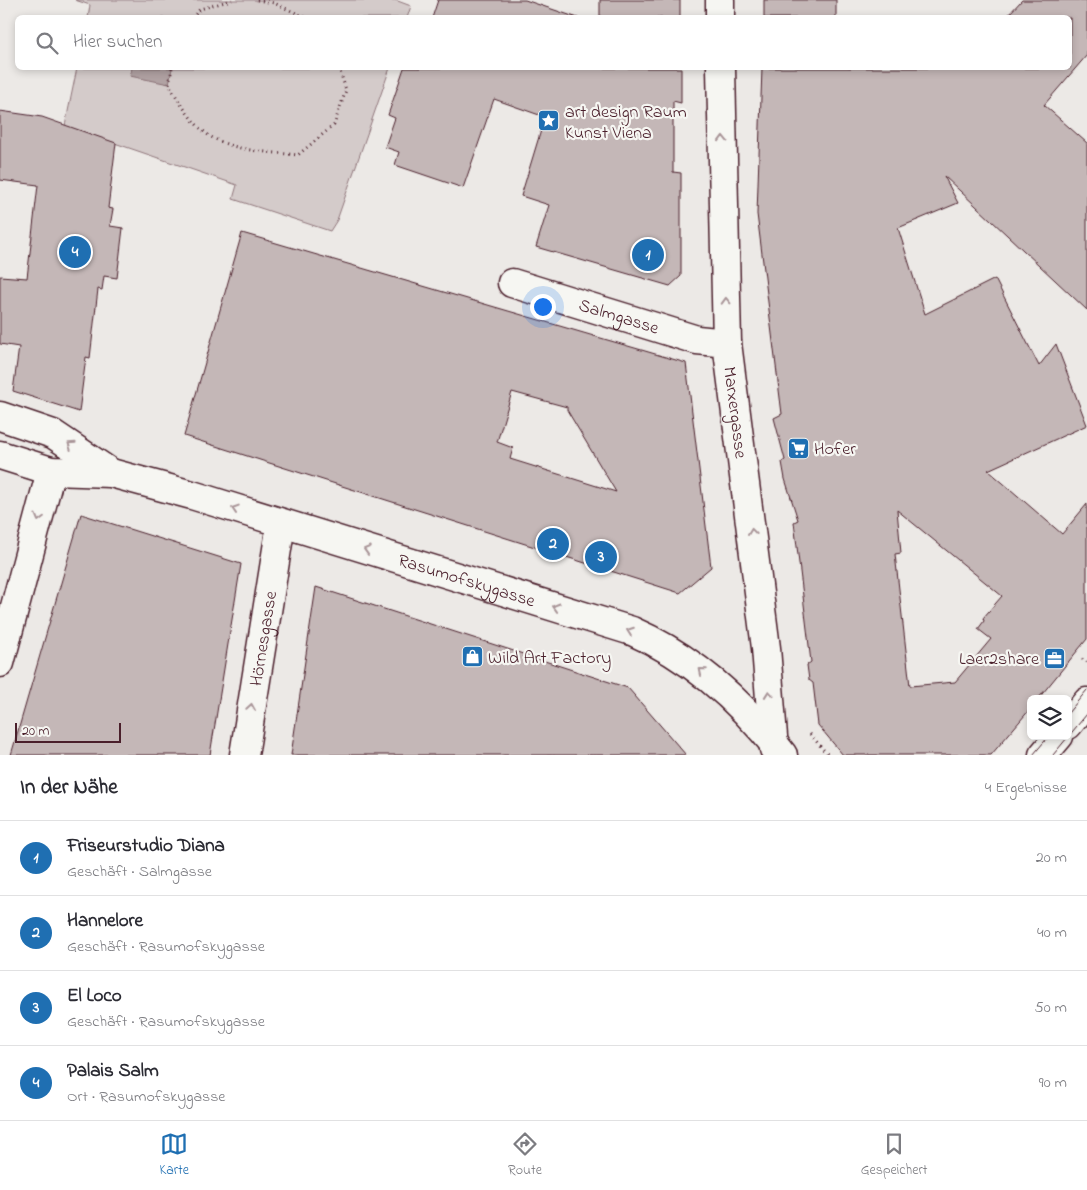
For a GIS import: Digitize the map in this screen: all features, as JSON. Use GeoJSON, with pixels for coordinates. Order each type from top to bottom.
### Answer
{"type":"FeatureCollection","features":[{"type":"Feature","properties":{"kind":"street"},"geometry":{"type":"LineString","coordinates":[[720,0],[720,15]]}},
{"type":"Feature","properties":{"kind":"street","name":"Marxergasse"},"geometry":{"type":"LineString","coordinates":[[721,70],[727,344],[766,648],[777,751]]}},
{"type":"Feature","properties":{"kind":"street","name":"Salmgasse"},"geometry":{"type":"LineString","coordinates":[[512,283],[698,340],[727,344]]}},
{"type":"Feature","properties":{"kind":"street","name":"Rasumofskygasse"},"geometry":{"type":"LineString","coordinates":[[0,416],[53,434],[111,473]]}},
{"type":"Feature","properties":{"kind":"street","name":"Rasumofskygasse"},"geometry":{"type":"LineString","coordinates":[[0,455],[51,471],[111,473],[192,495],[281,524],[603,621],[656,641],[696,666],[734,698],[777,751]]}},
{"type":"Feature","properties":{"kind":"street"},"geometry":{"type":"LineString","coordinates":[[0,663],[51,471]]}},
{"type":"Feature","properties":{"kind":"street","name":"Hörnesgasse"},"geometry":{"type":"LineString","coordinates":[[244,755],[281,524]]}},
{"type":"Feature","properties":{"kind":"street"},"geometry":{"type":"LineString","coordinates":[[1072,720],[1087,702]]}},
{"type":"Feature","properties":{"kind":"street"},"geometry":{"type":"LineString","coordinates":[[1043,755],[1056,740]]}},
{"type":"Feature","properties":{"kind":"path"},"geometry":{"type":"LineString","coordinates":[[195,15],[200,9],[232,0]]}},
{"type":"Feature","properties":{"kind":"path"},"geometry":{"type":"LineString","coordinates":[[257,0],[274,3],[300,15]]}},
{"type":"Feature","properties":{"kind":"path"},"geometry":{"type":"LineString","coordinates":[[172,70],[169,84],[184,111],[214,139],[250,150],[298,155],[334,125],[346,90],[340,70]]}},
{"type":"Feature","properties":{"kind":"path"},"geometry":{"type":"LineString","coordinates":[[1082,659],[1087,662]]}},
{"type":"Feature","properties":{"kind":"shaded area"},"geometry":{"type":"Polygon","coordinates":[[[75,0],[395,0],[411,6],[408,15],[88,15],[90,5],[75,0]]]}},
{"type":"Feature","properties":{"kind":"shaded area"},"geometry":{"type":"Polygon","coordinates":[[[77,70],[389,70],[337,220],[330,231],[233,199],[237,185],[65,126],[77,70]]]}},
{"type":"Feature","properties":{"kind":"shaded area"},"geometry":{"type":"Polygon","coordinates":[[[132,70],[172,70],[169,84],[130,76],[132,70]]]}},
{"type":"Feature","properties":{"kind":"building"},"geometry":{"type":"Polygon","coordinates":[[[438,0],[525,0],[569,15],[433,15],[438,0]]]}},
{"type":"Feature","properties":{"kind":"building"},"geometry":{"type":"Polygon","coordinates":[[[600,0],[680,0],[680,15],[600,15],[600,0]]]}},
{"type":"Feature","properties":{"kind":"building"},"geometry":{"type":"Polygon","coordinates":[[[764,0],[836,0],[836,15],[764,15],[764,0]]]}},
{"type":"Feature","properties":{"kind":"building"},"geometry":{"type":"Polygon","coordinates":[[[1022,0],[1087,0],[1087,55],[1044,105],[1087,143],[1087,310],[944,176],[958,203],[898,228],[925,314],[995,279],[1039,366],[1056,344],[1087,425],[988,470],[1062,534],[1087,504],[1087,639],[1041,695],[1027,695],[1027,713],[991,755],[843,755],[818,725],[813,683],[809,680],[807,665],[811,662],[794,522],[798,520],[785,479],[782,462],[785,460],[774,418],[782,414],[757,214],[762,70],[1072,70],[1072,15],[1009,14],[1022,0]],[[897,510],[901,553],[895,554],[910,686],[955,682],[991,639],[978,629],[984,621],[983,618],[1002,596],[897,510]]]}},
{"type":"Feature","properties":{"kind":"building"},"geometry":{"type":"Polygon","coordinates":[[[403,70],[681,70],[681,103],[673,101],[673,172],[681,173],[681,276],[670,286],[536,247],[549,205],[521,196],[545,117],[494,99],[463,188],[395,165],[399,152],[385,147],[395,118],[388,115],[403,70]]]}},
{"type":"Feature","properties":{"kind":"building"},"geometry":{"type":"Polygon","coordinates":[[[0,111],[42,117],[116,143],[108,208],[113,209],[110,226],[123,228],[117,278],[104,276],[102,290],[98,289],[90,358],[86,357],[79,412],[13,391],[19,347],[0,344],[0,276],[27,278],[38,185],[0,180],[0,111]]]}},
{"type":"Feature","properties":{"kind":"building"},"geometry":{"type":"Polygon","coordinates":[[[242,233],[686,363],[711,567],[680,593],[184,436],[242,233]],[[512,392],[497,442],[513,448],[510,459],[616,492],[567,410],[567,407],[512,392]]]}},
{"type":"Feature","properties":{"kind":"building"},"geometry":{"type":"Polygon","coordinates":[[[81,514],[241,564],[210,755],[11,755],[81,514]]]}},
{"type":"Feature","properties":{"kind":"building"},"geometry":{"type":"Polygon","coordinates":[[[316,587],[628,688],[686,755],[291,755],[316,587]]]}},
{"type":"Feature","properties":{"kind":"tram line"},"geometry":{"type":"LineString","coordinates":[[1072,708],[1087,690]]}},
{"type":"Feature","properties":{"kind":"tram line"},"geometry":{"type":"LineString","coordinates":[[1053,755],[1087,714]]}},
{"type":"Feature","properties":{"kind":"tram line"},"geometry":{"type":"LineString","coordinates":[[1033,755],[1046,740]]}},
{"type":"Feature","properties":{"kind":"place","name":"art design Raum Kunst Viena"},"geometry":{"type":"Point","coordinates":[549,121]}},
{"type":"Feature","properties":{"kind":"place","name":"Palais Salm"},"geometry":{"type":"Point","coordinates":[75,252]}},
{"type":"Feature","properties":{"kind":"place","name":"Friseurstudio Diana"},"geometry":{"type":"Point","coordinates":[648,255]}},
{"type":"Feature","properties":{"kind":"place","name":"Hofer"},"geometry":{"type":"Point","coordinates":[798,448]}},
{"type":"Feature","properties":{"kind":"place","name":"Hannelore"},"geometry":{"type":"Point","coordinates":[553,544]}},
{"type":"Feature","properties":{"kind":"place","name":"El Loco"},"geometry":{"type":"Point","coordinates":[601,557]}},
{"type":"Feature","properties":{"kind":"place","name":"Wild Art Factory"},"geometry":{"type":"Point","coordinates":[472,657]}},
{"type":"Feature","properties":{"kind":"place","name":"Laer2share"},"geometry":{"type":"Point","coordinates":[1055,658]}}]}
